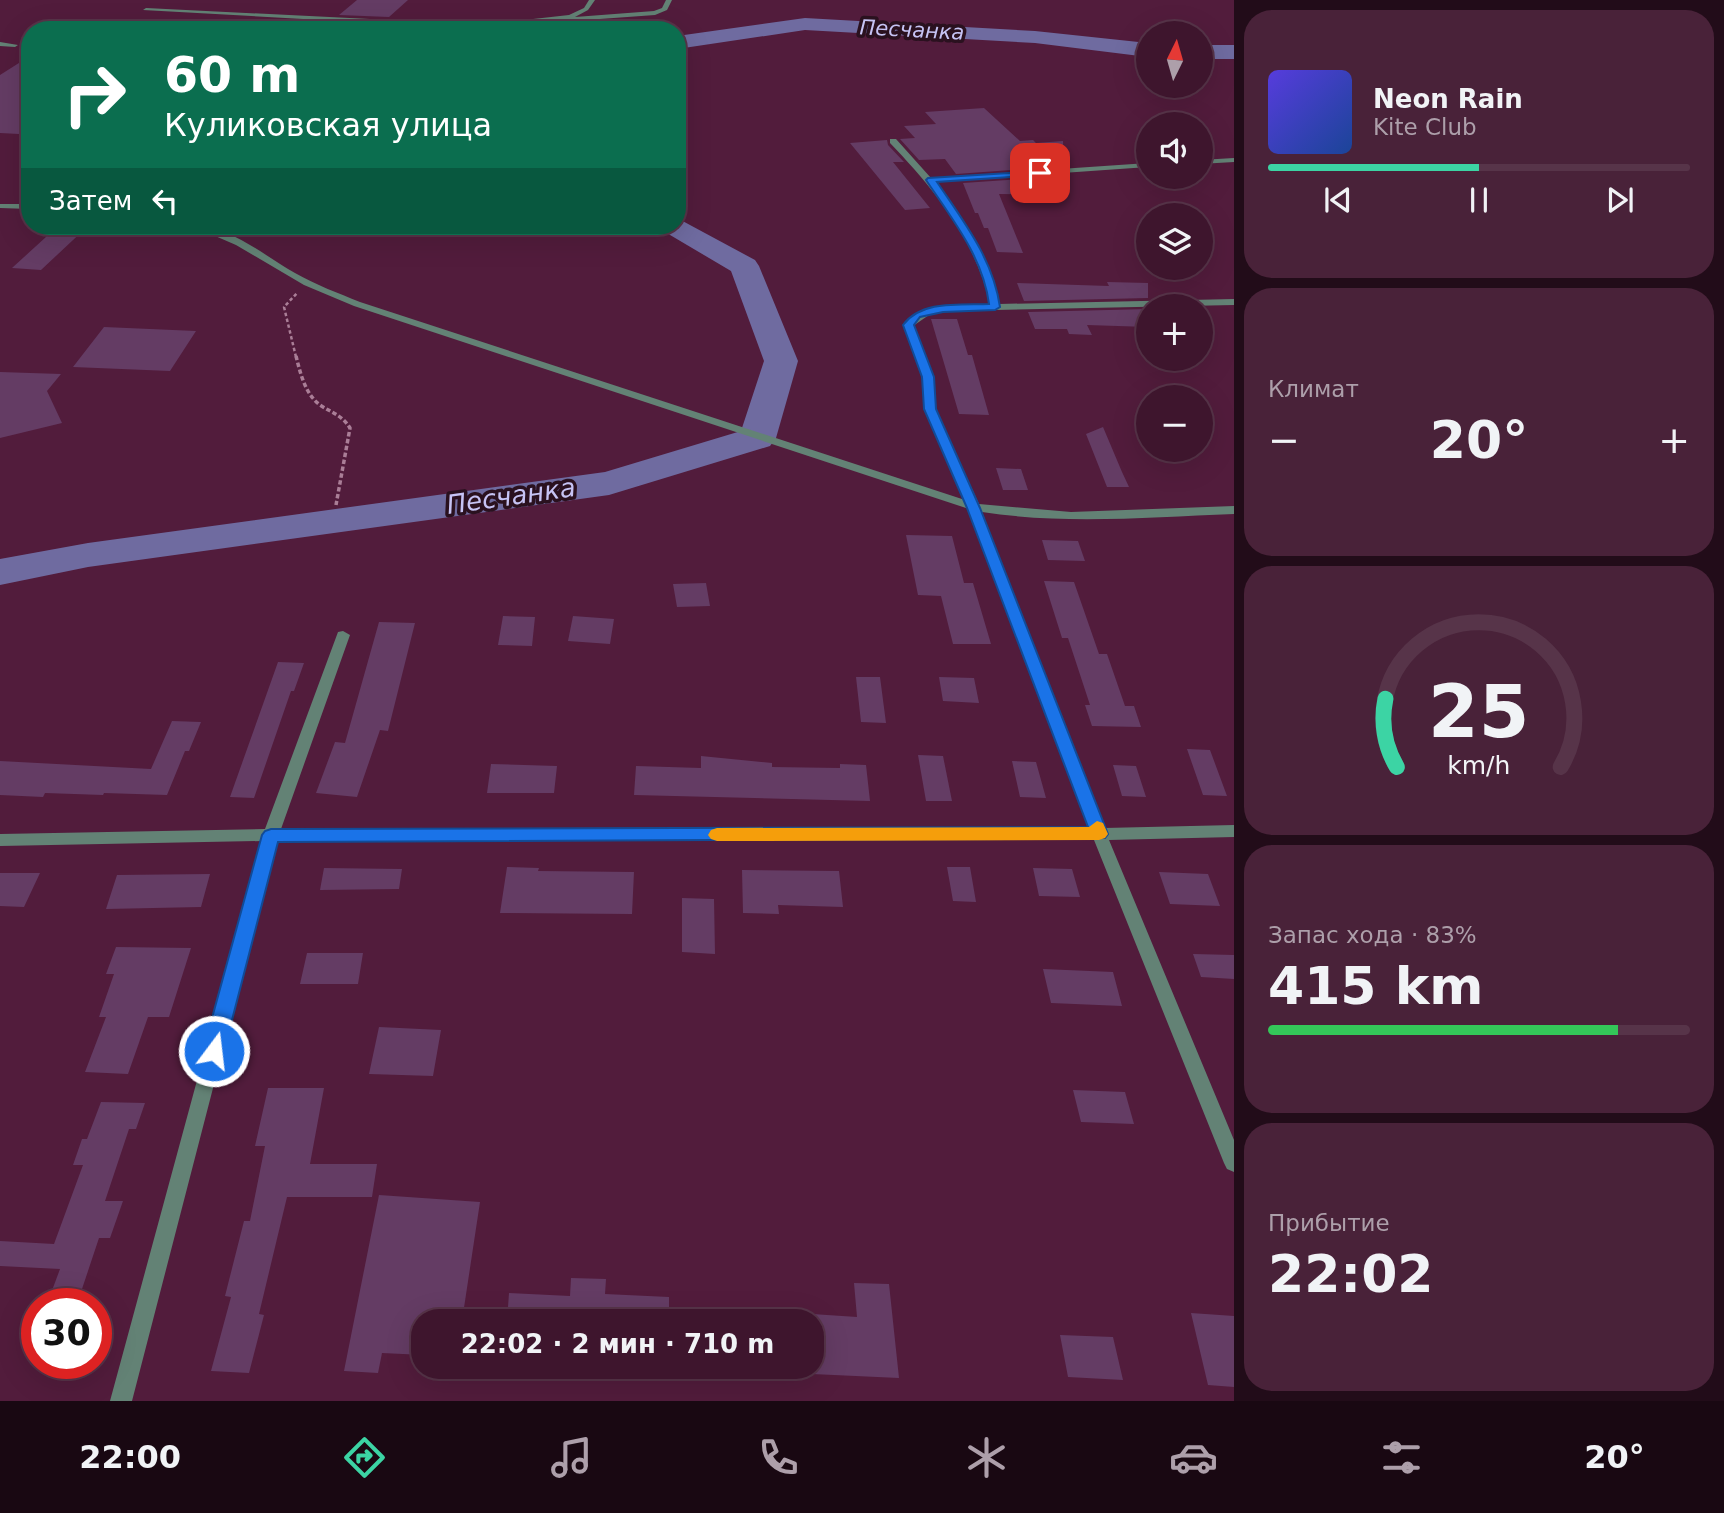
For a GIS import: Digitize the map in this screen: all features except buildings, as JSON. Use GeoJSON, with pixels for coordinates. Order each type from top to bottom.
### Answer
{"type":"FeatureCollection","features":[{"type":"Feature","properties":{"kind":"street"},"geometry":{"type":"LineString","coordinates":[[538,21],[570,17],[586,9],[592,0]]}},
{"type":"Feature","properties":{"kind":"street"},"geometry":{"type":"LineString","coordinates":[[549,20],[637,17],[665,9],[669,0]]}},
{"type":"Feature","properties":{"kind":"street"},"geometry":{"type":"LineString","coordinates":[[146,10],[369,21]]}},
{"type":"Feature","properties":{"kind":"street"},"geometry":{"type":"LineString","coordinates":[[0,44],[15,45]]}},
{"type":"Feature","properties":{"kind":"street"},"geometry":{"type":"LineString","coordinates":[[893,141],[931,180],[974,244],[991,281],[995,307]]}},
{"type":"Feature","properties":{"kind":"street"},"geometry":{"type":"LineString","coordinates":[[1213,161],[1234,160]]}},
{"type":"Feature","properties":{"kind":"street"},"geometry":{"type":"LineString","coordinates":[[931,180],[1136,166]]}},
{"type":"Feature","properties":{"kind":"street"},"geometry":{"type":"LineString","coordinates":[[0,206],[21,207]]}},
{"type":"Feature","properties":{"kind":"street"},"geometry":{"type":"LineString","coordinates":[[225,235],[306,283],[428,330],[974,508],[1026,515],[1234,510]]}},
{"type":"Feature","properties":{"kind":"street"},"geometry":{"type":"LineString","coordinates":[[1234,302],[943,309],[916,315],[908,325],[928,377],[930,409],[974,508],[1099,834],[1234,1163]]}},
{"type":"Feature","properties":{"kind":"street"},"geometry":{"type":"LineString","coordinates":[[121,1401],[271,835],[343,635]]}},
{"type":"Feature","properties":{"kind":"street"},"geometry":{"type":"LineString","coordinates":[[0,840],[271,835],[1099,834],[1234,831]]}},
{"type":"Feature","properties":{"kind":"path"},"geometry":{"type":"LineString","coordinates":[[306,283],[284,307],[303,378],[316,402],[339,413],[350,428],[335,505]]}},
{"type":"Feature","properties":{"kind":"waterway","name":"Песчанка"},"geometry":{"type":"LineString","coordinates":[[686,42],[805,24],[1035,37],[1136,49]]}},
{"type":"Feature","properties":{"kind":"waterway","name":"Песчанка"},"geometry":{"type":"LineString","coordinates":[[1213,52],[1234,52]]}},
{"type":"Feature","properties":{"kind":"waterway","name":"Песчанка"},"geometry":{"type":"LineString","coordinates":[[0,572],[88,555],[609,483],[757,438],[781,361],[744,266],[686,232]]}},
{"type":"Feature","properties":{"kind":"slow traffic"},"geometry":{"type":"LineString","coordinates":[[717,835],[1099,834],[1097,828]]}},
{"type":"Feature","properties":{"kind":"route"},"geometry":{"type":"LineString","coordinates":[[214,1051],[271,835],[1099,834],[974,508],[930,409],[928,377],[908,325],[916,315],[943,309],[995,307],[991,281],[974,244],[931,180],[1040,173]]}}]}
